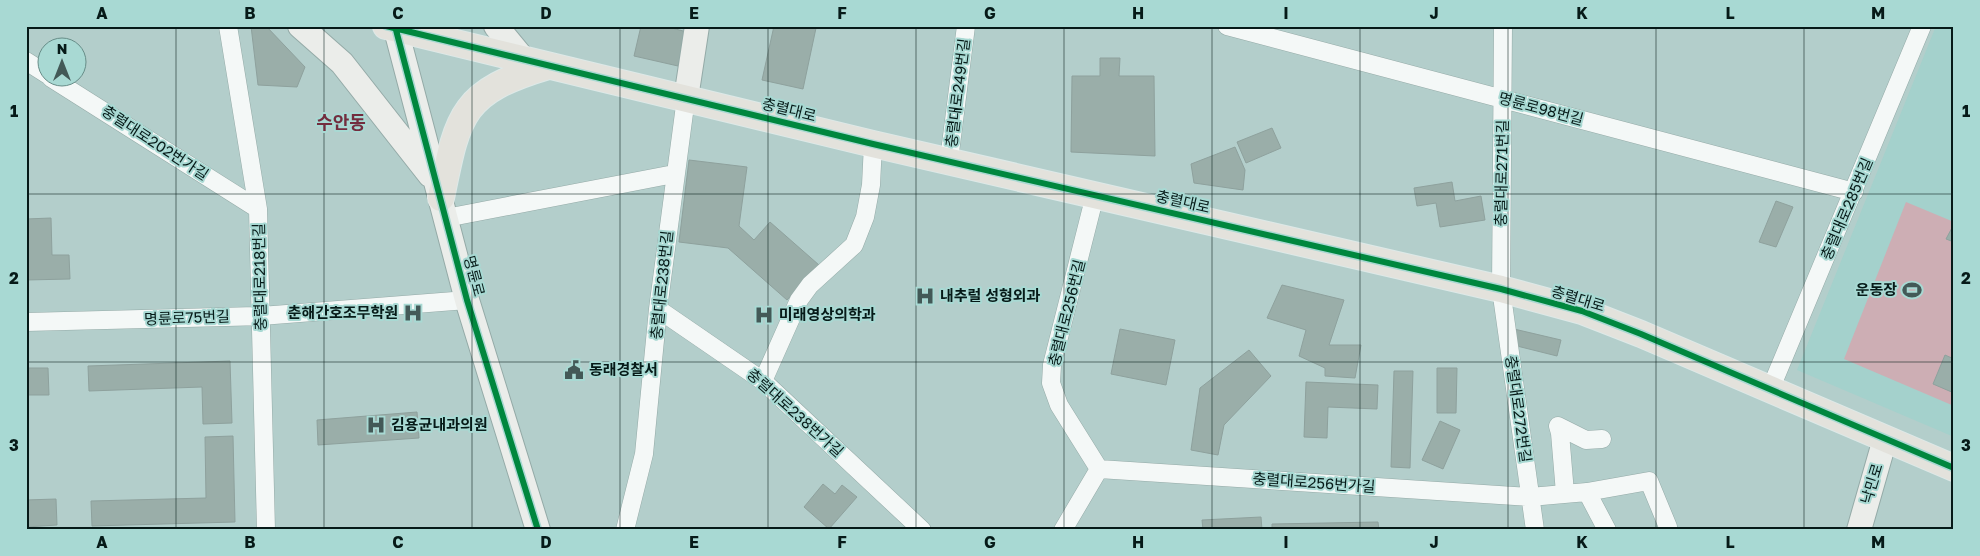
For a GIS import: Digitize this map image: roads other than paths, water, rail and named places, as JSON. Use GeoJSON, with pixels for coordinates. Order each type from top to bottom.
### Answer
{"type":"FeatureCollection","features":[{"type":"Feature","properties":{"kind":"main road"},"geometry":{"type":"LineString","coordinates":[[300,26],[342,64],[441,200]]}},
{"type":"Feature","properties":{"kind":"main road"},"geometry":{"type":"LineString","coordinates":[[441,200],[453,137],[465,113],[482,96],[505,80],[536,63],[496,26]]}},
{"type":"Feature","properties":{"kind":"main road"},"geometry":{"type":"LineString","coordinates":[[686,98],[697,26]]}},
{"type":"Feature","properties":{"kind":"main road","name":"명륜로"},"geometry":{"type":"LineString","coordinates":[[392,27],[467,300],[538,530]]}},
{"type":"Feature","properties":{"kind":"main road","name":"충렬대로"},"geometry":{"type":"LineString","coordinates":[[392,27],[874,144],[1501,289],[1582,311],[1641,334],[1954,468]]}},
{"type":"Feature","properties":{"kind":"main road","name":"낙민로"},"geometry":{"type":"LineString","coordinates":[[1858,530],[1885,439]]}},
{"type":"Feature","properties":{"kind":"street","name":"충렬대로218번길"},"geometry":{"type":"LineString","coordinates":[[228,26],[258,210],[266,530]]}},
{"type":"Feature","properties":{"kind":"street","name":"충렬대로249번길"},"geometry":{"type":"LineString","coordinates":[[949,160],[966,26]]}},
{"type":"Feature","properties":{"kind":"street","name":"명륜로98번길"},"geometry":{"type":"LineString","coordinates":[[1227,26],[1854,192]]}},
{"type":"Feature","properties":{"kind":"street","name":"충렬대로271번길"},"geometry":{"type":"LineString","coordinates":[[1501,289],[1503,26]]}},
{"type":"Feature","properties":{"kind":"street","name":"충렬대로285번길"},"geometry":{"type":"LineString","coordinates":[[1770,390],[1922,26]]}},
{"type":"Feature","properties":{"kind":"street"},"geometry":{"type":"LineString","coordinates":[[26,61],[38,69]]}},
{"type":"Feature","properties":{"kind":"street","name":"충렬대로202번가길"},"geometry":{"type":"LineString","coordinates":[[67,88],[258,210]]}},
{"type":"Feature","properties":{"kind":"street","name":"충렬대로238번길"},"geometry":{"type":"LineString","coordinates":[[625,530],[644,454],[658,309],[674,174],[686,98]]}},
{"type":"Feature","properties":{"kind":"street"},"geometry":{"type":"LineString","coordinates":[[763,381],[799,300],[810,285],[854,245],[866,208],[871,184],[874,144]]}},
{"type":"Feature","properties":{"kind":"street"},"geometry":{"type":"LineString","coordinates":[[441,200],[674,174]]}},
{"type":"Feature","properties":{"kind":"street","name":"충렬대로256번길"},"geometry":{"type":"LineString","coordinates":[[1095,195],[1052,365],[1051,383],[1059,405],[1099,469]]}},
{"type":"Feature","properties":{"kind":"street","name":"충렬대로272번길"},"geometry":{"type":"LineString","coordinates":[[1501,289],[1535,530]]}},
{"type":"Feature","properties":{"kind":"street","name":"명륜로75번길"},"geometry":{"type":"LineString","coordinates":[[26,322],[261,316],[467,300]]}},
{"type":"Feature","properties":{"kind":"street","name":"충렬대로238번가길"},"geometry":{"type":"LineString","coordinates":[[658,309],[763,381],[922,530]]}},
{"type":"Feature","properties":{"kind":"street"},"geometry":{"type":"LineString","coordinates":[[1565,493],[1558,426],[1586,440],[1602,440]]}},
{"type":"Feature","properties":{"kind":"street"},"geometry":{"type":"LineString","coordinates":[[1063,530],[1099,469]]}},
{"type":"Feature","properties":{"kind":"street","name":"충렬대로256번가길"},"geometry":{"type":"LineString","coordinates":[[1099,469],[1530,497],[1587,492],[1649,481],[1668,527]]}},
{"type":"Feature","properties":{"kind":"street"},"geometry":{"type":"LineString","coordinates":[[1587,492],[1607,530]]}},
{"type":"Feature","properties":{"kind":"place","name":"운동장"},"geometry":{"type":"Point","coordinates":[1912,290]}},
{"type":"Feature","properties":{"kind":"place","name":"내추럴 성형외과"},"geometry":{"type":"Point","coordinates":[925,296]}},
{"type":"Feature","properties":{"kind":"place","name":"춘해간호조무학원"},"geometry":{"type":"Point","coordinates":[413,313]}},
{"type":"Feature","properties":{"kind":"place","name":"미래영상의학과"},"geometry":{"type":"Point","coordinates":[764,315]}},
{"type":"Feature","properties":{"kind":"place","name":"동래경찰서"},"geometry":{"type":"Point","coordinates":[574,370]}},
{"type":"Feature","properties":{"kind":"place","name":"김용균내과의원"},"geometry":{"type":"Point","coordinates":[376,425]}},
{"type":"Feature","properties":{"kind":"district","name":"수안동"},"geometry":{"type":"Point","coordinates":[341,123]}}]}
